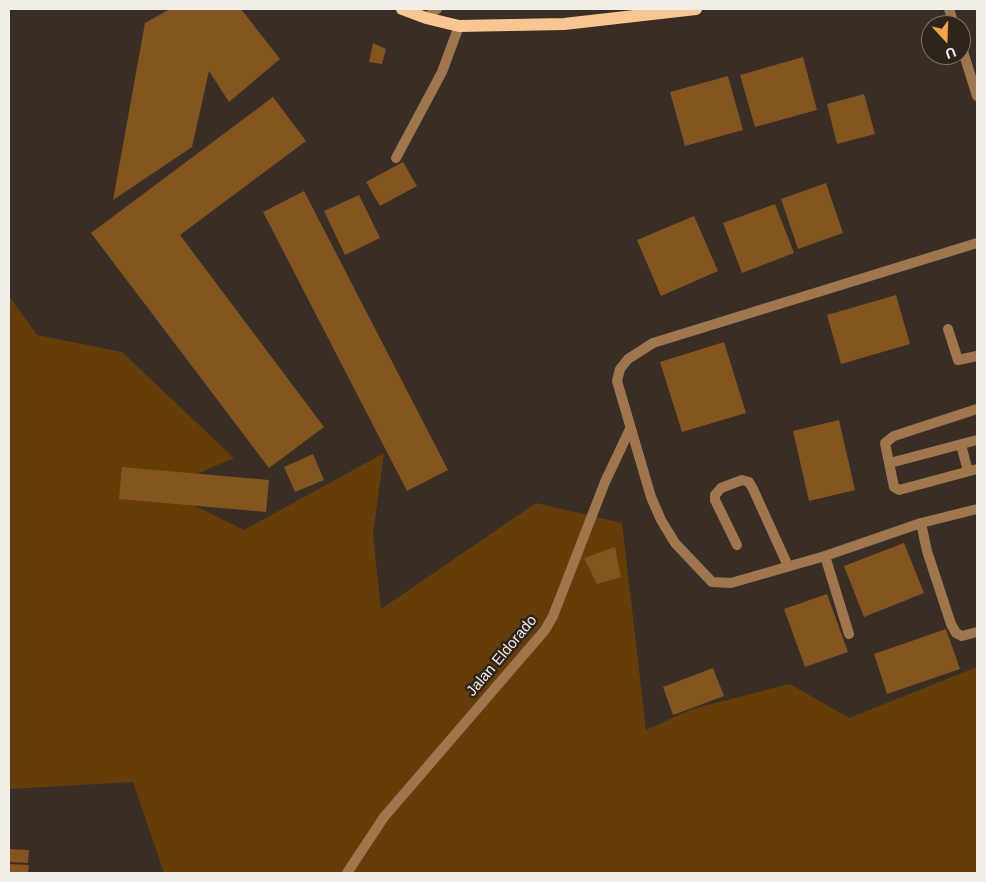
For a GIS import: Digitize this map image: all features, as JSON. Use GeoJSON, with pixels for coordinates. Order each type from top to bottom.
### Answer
{"type":"FeatureCollection","features":[{"type":"Feature","properties":{"kind":"main road"},"geometry":{"type":"LineString","coordinates":[[402,9],[426,18],[459,26],[564,24],[696,9]]}},
{"type":"Feature","properties":{"kind":"street"},"geometry":{"type":"LineString","coordinates":[[426,18],[437,9]]}},
{"type":"Feature","properties":{"kind":"street"},"geometry":{"type":"LineString","coordinates":[[396,158],[442,72],[459,26]]}},
{"type":"Feature","properties":{"kind":"street"},"geometry":{"type":"LineString","coordinates":[[967,65],[977,96]]}},
{"type":"Feature","properties":{"kind":"street"},"geometry":{"type":"LineString","coordinates":[[977,243],[653,343],[628,359],[620,369],[618,376],[630,429],[651,497],[661,520],[676,543],[712,582],[731,583],[825,556],[921,523],[977,509]]}},
{"type":"Feature","properties":{"kind":"street"},"geometry":{"type":"LineString","coordinates":[[948,329],[958,360],[977,356]]}},
{"type":"Feature","properties":{"kind":"street"},"geometry":{"type":"LineString","coordinates":[[961,445],[973,470],[899,490],[894,487],[885,443],[888,440],[977,409]]}},
{"type":"Feature","properties":{"kind":"street","name":"Jalan Eldorado"},"geometry":{"type":"LineString","coordinates":[[347,873],[384,817],[545,630],[554,616],[605,482],[630,429]]}},
{"type":"Feature","properties":{"kind":"street"},"geometry":{"type":"LineString","coordinates":[[890,463],[977,440]]}},
{"type":"Feature","properties":{"kind":"street"},"geometry":{"type":"LineString","coordinates":[[737,545],[714,495],[721,488],[742,480],[749,482],[753,489],[788,566]]}},
{"type":"Feature","properties":{"kind":"street"},"geometry":{"type":"LineString","coordinates":[[921,523],[927,551],[951,624],[956,633],[962,636],[977,632]]}},
{"type":"Feature","properties":{"kind":"street"},"geometry":{"type":"LineString","coordinates":[[825,556],[849,634]]}},
{"type":"Feature","properties":{"kind":"shaded area"},"geometry":{"type":"Polygon","coordinates":[[[9,296],[37,335],[122,352],[234,458],[161,489],[244,530],[384,453],[373,534],[381,609],[536,503],[622,523],[646,730],[692,709],[790,684],[849,718],[977,667],[977,873],[164,873],[133,782],[9,789],[9,296]]]}},
{"type":"Feature","properties":{"kind":"building"},"geometry":{"type":"Polygon","coordinates":[[[170,9],[241,9],[280,59],[229,102],[209,71],[192,147],[113,200],[145,23],[170,9]]]}},
{"type":"Feature","properties":{"kind":"building"},"geometry":{"type":"Polygon","coordinates":[[[373,43],[386,49],[382,64],[369,62],[373,43]]]}},
{"type":"Feature","properties":{"kind":"building"},"geometry":{"type":"Polygon","coordinates":[[[803,57],[817,110],[755,127],[740,75],[803,57]]]}},
{"type":"Feature","properties":{"kind":"building"},"geometry":{"type":"Polygon","coordinates":[[[728,76],[743,130],[685,146],[670,92],[728,76]]]}},
{"type":"Feature","properties":{"kind":"building"},"geometry":{"type":"Polygon","coordinates":[[[864,94],[875,134],[837,144],[827,104],[864,94]]]}},
{"type":"Feature","properties":{"kind":"building"},"geometry":{"type":"Polygon","coordinates":[[[273,97],[306,141],[180,235],[324,427],[269,468],[91,233],[273,97]]]}},
{"type":"Feature","properties":{"kind":"building"},"geometry":{"type":"Polygon","coordinates":[[[403,162],[417,186],[380,206],[366,182],[403,162]]]}},
{"type":"Feature","properties":{"kind":"building"},"geometry":{"type":"Polygon","coordinates":[[[826,183],[843,233],[798,249],[781,199],[826,183]]]}},
{"type":"Feature","properties":{"kind":"building"},"geometry":{"type":"Polygon","coordinates":[[[304,191],[448,470],[407,491],[263,212],[304,191]]]}},
{"type":"Feature","properties":{"kind":"building"},"geometry":{"type":"Polygon","coordinates":[[[359,195],[380,238],[345,255],[324,211],[359,195]]]}},
{"type":"Feature","properties":{"kind":"building"},"geometry":{"type":"Polygon","coordinates":[[[775,204],[794,253],[742,273],[723,223],[775,204]]]}},
{"type":"Feature","properties":{"kind":"building"},"geometry":{"type":"Polygon","coordinates":[[[694,216],[718,271],[661,296],[637,240],[694,216]]]}},
{"type":"Feature","properties":{"kind":"building"},"geometry":{"type":"Polygon","coordinates":[[[896,295],[910,344],[841,364],[827,315],[896,295]]]}},
{"type":"Feature","properties":{"kind":"building"},"geometry":{"type":"Polygon","coordinates":[[[724,342],[746,413],[682,432],[660,362],[724,342]]]}},
{"type":"Feature","properties":{"kind":"building"},"geometry":{"type":"Polygon","coordinates":[[[839,420],[855,490],[809,501],[793,431],[839,420]]]}},
{"type":"Feature","properties":{"kind":"building"},"geometry":{"type":"Polygon","coordinates":[[[313,454],[324,480],[295,492],[284,467],[313,454]]]}},
{"type":"Feature","properties":{"kind":"building"},"geometry":{"type":"Polygon","coordinates":[[[122,467],[269,480],[266,512],[119,499],[122,467]]]}},
{"type":"Feature","properties":{"kind":"building"},"geometry":{"type":"Polygon","coordinates":[[[904,543],[924,593],[864,617],[844,566],[904,543]]]}},
{"type":"Feature","properties":{"kind":"building"},"geometry":{"type":"Polygon","coordinates":[[[615,547],[621,577],[597,584],[584,558],[615,547]]]}},
{"type":"Feature","properties":{"kind":"building"},"geometry":{"type":"Polygon","coordinates":[[[827,594],[848,652],[805,667],[784,609],[827,594]]]}},
{"type":"Feature","properties":{"kind":"building"},"geometry":{"type":"Polygon","coordinates":[[[946,629],[960,669],[887,694],[874,654],[946,629]]]}},
{"type":"Feature","properties":{"kind":"building"},"geometry":{"type":"Polygon","coordinates":[[[713,668],[724,696],[673,715],[663,687],[713,668]]]}},
{"type":"Feature","properties":{"kind":"building"},"geometry":{"type":"Polygon","coordinates":[[[9,849],[29,850],[28,863],[9,862],[9,849]]]}},
{"type":"Feature","properties":{"kind":"building"},"geometry":{"type":"Polygon","coordinates":[[[9,864],[29,865],[28,873],[9,873],[9,864]]]}}]}
